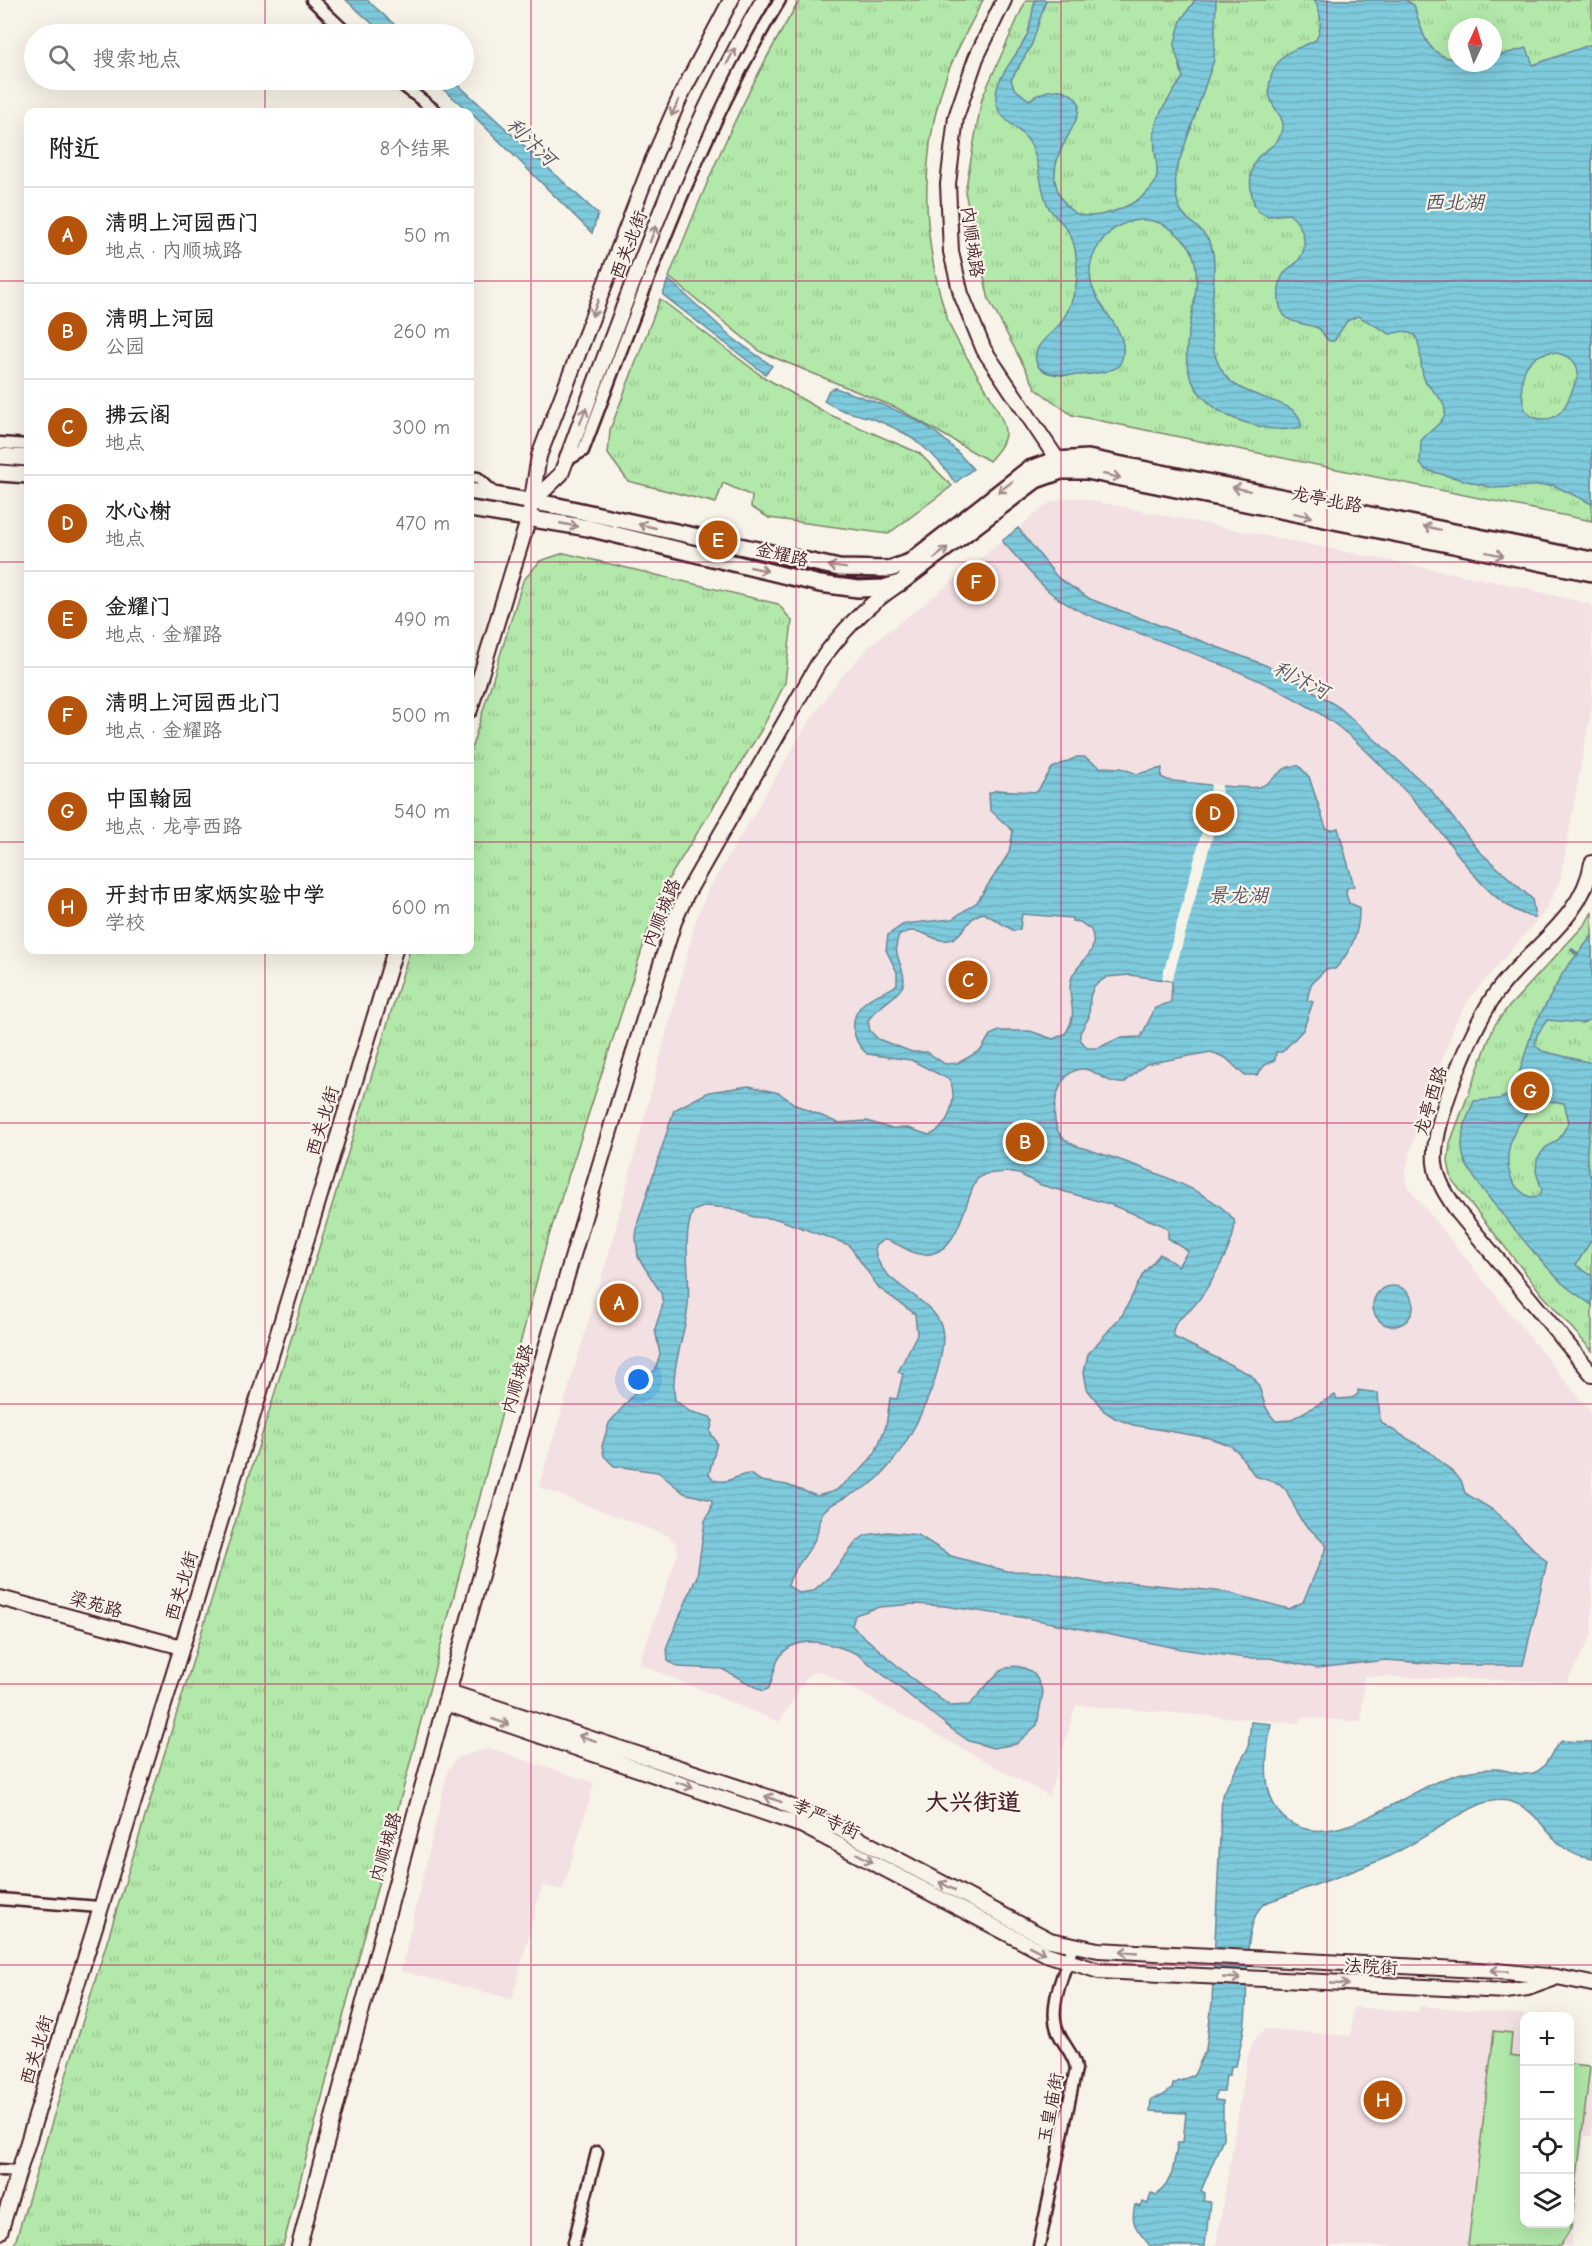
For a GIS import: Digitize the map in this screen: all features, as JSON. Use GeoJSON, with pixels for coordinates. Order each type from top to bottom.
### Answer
{"type":"FeatureCollection","features":[{"type":"Feature","properties":{"kind":"main road"},"geometry":{"type":"LineString","coordinates":[[0,456],[24,458]]}},
{"type":"Feature","properties":{"kind":"main road","name":"龙亭北路"},"geometry":{"type":"LineString","coordinates":[[1058,468],[1074,458],[1102,461],[1592,560]]}},
{"type":"Feature","properties":{"kind":"main road","name":"金耀路"},"geometry":{"type":"LineString","coordinates":[[474,492],[533,501],[822,565],[855,569],[890,568],[910,562],[1029,469],[1058,468]]}},
{"type":"Feature","properties":{"kind":"main road","name":"金耀路"},"geometry":{"type":"LineString","coordinates":[[474,510],[588,528],[820,584],[858,589],[884,588],[900,583],[1029,485],[1058,468]]}},
{"type":"Feature","properties":{"kind":"main road","name":"龙亭北路"},"geometry":{"type":"LineString","coordinates":[[1058,468],[1100,473],[1592,573]]}},
{"type":"Feature","properties":{"kind":"main road"},"geometry":{"type":"LineString","coordinates":[[0,473],[24,475]]}},
{"type":"Feature","properties":{"kind":"street"},"geometry":{"type":"LineString","coordinates":[[312,0],[337,24]]}},
{"type":"Feature","properties":{"kind":"street","name":"西关北街"},"geometry":{"type":"LineString","coordinates":[[474,697],[529,517],[539,456],[634,206],[682,93],[731,0]]}},
{"type":"Feature","properties":{"kind":"street","name":"西关北街"},"geometry":{"type":"LineString","coordinates":[[533,501],[561,474],[678,170],[707,105],[763,0]]}},
{"type":"Feature","properties":{"kind":"street"},"geometry":{"type":"LineString","coordinates":[[566,461],[583,451],[696,168],[750,51],[780,0]]}},
{"type":"Feature","properties":{"kind":"street","name":"内顺城路"},"geometry":{"type":"LineString","coordinates":[[1004,0],[976,58],[956,117],[948,184],[951,252],[961,294],[984,350],[1058,468]]}},
{"type":"Feature","properties":{"kind":"street"},"geometry":{"type":"LineString","coordinates":[[409,90],[432,108]]}},
{"type":"Feature","properties":{"kind":"street"},"geometry":{"type":"LineString","coordinates":[[0,443],[24,445]]}},
{"type":"Feature","properties":{"kind":"street"},"geometry":{"type":"LineString","coordinates":[[474,478],[478,478],[497,495]]}},
{"type":"Feature","properties":{"kind":"street","name":"内顺城路"},"geometry":{"type":"LineString","coordinates":[[299,2246],[447,1698],[539,1369],[678,910],[818,664],[840,633],[862,610],[900,583]]}},
{"type":"Feature","properties":{"kind":"street","name":"龙亭西路"},"geometry":{"type":"LineString","coordinates":[[1592,862],[1586,886],[1573,910],[1499,989],[1476,1024],[1438,1125],[1434,1154],[1440,1183],[1458,1212],[1592,1374]]}},
{"type":"Feature","properties":{"kind":"street","name":"西关北街"},"geometry":{"type":"LineString","coordinates":[[0,2232],[394,954]]}},
{"type":"Feature","properties":{"kind":"street","name":"梁苑路"},"geometry":{"type":"LineString","coordinates":[[0,1598],[182,1647]]}},
{"type":"Feature","properties":{"kind":"street","name":"孝严寺街"},"geometry":{"type":"LineString","coordinates":[[447,1698],[774,1799],[842,1830],[1032,1931],[1073,1946],[1098,1950],[1186,1955]]}},
{"type":"Feature","properties":{"kind":"street","name":"孝严寺街"},"geometry":{"type":"LineString","coordinates":[[447,1698],[802,1826],[1046,1954],[1099,1971],[1182,1975]]}},
{"type":"Feature","properties":{"kind":"street"},"geometry":{"type":"LineString","coordinates":[[0,1899],[99,1907]]}},
{"type":"Feature","properties":{"kind":"street","name":"玉皇庙街"},"geometry":{"type":"LineString","coordinates":[[1039,2246],[1076,2068],[1076,2061],[1055,2025],[1057,1995],[1073,1946]]}},
{"type":"Feature","properties":{"kind":"street","name":"法院街"},"geometry":{"type":"LineString","coordinates":[[1186,1955],[1497,1971],[1557,1977],[1592,1984]]}},
{"type":"Feature","properties":{"kind":"street","name":"法院街"},"geometry":{"type":"LineString","coordinates":[[1182,1975],[1506,1991],[1528,1988],[1557,1977]]}},
{"type":"Feature","properties":{"kind":"street"},"geometry":{"type":"LineString","coordinates":[[573,2246],[597,2152]]}},
{"type":"Feature","properties":{"kind":"street"},"geometry":{"type":"LineString","coordinates":[[0,2170],[19,2171]]}},
{"type":"Feature","properties":{"kind":"shaded area"},"geometry":{"type":"Polygon","coordinates":[[[1073,497],[1516,586],[1592,605],[1592,705],[1560,880],[1546,910],[1470,997],[1456,1022],[1416,1130],[1405,1172],[1407,1186],[1592,1414],[1592,1634],[1567,1682],[1364,1676],[1361,1722],[1302,1717],[1297,1723],[1076,1705],[1049,1796],[821,1671],[809,1674],[779,1722],[639,1664],[678,1553],[677,1545],[669,1536],[539,1487],[612,1242],[695,924],[707,892],[810,720],[841,677],[873,643],[1041,509],[1051,502],[1073,497]]]}},
{"type":"Feature","properties":{"kind":"shaded area"},"geometry":{"type":"Polygon","coordinates":[[[489,1748],[594,1783],[563,1890],[542,1885],[512,1999],[401,1971],[448,1770],[457,1758],[489,1748]]]}},
{"type":"Feature","properties":{"kind":"shaded area"},"geometry":{"type":"Polygon","coordinates":[[[1421,2006],[1520,2014],[1520,2228],[1573,2228],[1571,2246],[1216,2246],[1248,2056],[1254,2040],[1266,2029],[1351,2036],[1353,2007],[1417,2012],[1421,2006]]]}},
{"type":"Feature","properties":{"kind":"shaded area"},"geometry":{"type":"Polygon","coordinates":[[[1574,2063],[1592,2065],[1592,2136],[1584,2136],[1574,2221],[1574,2063]]]}},
{"type":"Feature","properties":{"kind":"green space"},"geometry":{"type":"Polygon","coordinates":[[[800,0],[983,0],[953,59],[940,96],[929,152],[927,209],[934,266],[948,321],[1004,425],[1003,442],[989,461],[897,408],[761,352],[669,277],[728,136],[780,33],[800,0]]]}},
{"type":"Feature","properties":{"kind":"green space"},"geometry":{"type":"Polygon","coordinates":[[[1026,0],[1592,0],[1592,521],[1072,415],[1036,389],[989,300],[965,192],[982,98],[1026,0]]]}},
{"type":"Feature","properties":{"kind":"green space"},"geometry":{"type":"Polygon","coordinates":[[[660,299],[762,376],[828,414],[919,453],[952,486],[888,534],[769,518],[751,507],[752,496],[723,483],[716,503],[628,481],[608,454],[610,430],[660,299]]]}},
{"type":"Feature","properties":{"kind":"green space"},"geometry":{"type":"Polygon","coordinates":[[[564,553],[778,604],[792,621],[785,683],[762,729],[661,891],[546,1245],[283,2246],[14,2246],[409,954],[474,954],[474,740],[523,581],[540,561],[564,553]]]}},
{"type":"Feature","properties":{"kind":"green space"},"geometry":{"type":"Polygon","coordinates":[[[1592,912],[1592,1351],[1542,1294],[1452,1180],[1448,1162],[1450,1143],[1494,1026],[1586,923],[1592,912]]]}},
{"type":"Feature","properties":{"kind":"green space"},"geometry":{"type":"Polygon","coordinates":[[[1494,2031],[1512,2033],[1510,2056],[1520,2057],[1520,2228],[1571,2228],[1560,2246],[1468,2246],[1494,2031]]]}},
{"type":"Feature","properties":{"kind":"green space"},"geometry":{"type":"Polygon","coordinates":[[[1574,2064],[1590,2066],[1574,2202],[1574,2064]]]}},
{"type":"Feature","properties":{"kind":"water"},"geometry":{"type":"Polygon","coordinates":[[[346,0],[367,0],[394,24],[373,24],[346,0]]]}},
{"type":"Feature","properties":{"kind":"water"},"geometry":{"type":"Polygon","coordinates":[[[1035,0],[1046,0],[1032,44],[1011,80],[1014,88],[1029,100],[1042,93],[1062,90],[1079,103],[1076,121],[1058,158],[1055,180],[1065,204],[1077,214],[1086,216],[1111,212],[1124,207],[1147,193],[1154,184],[1157,175],[1155,129],[1163,109],[1183,77],[1174,46],[1181,20],[1195,0],[1216,0],[1214,60],[1175,174],[1177,201],[1183,214],[1209,241],[1213,253],[1211,330],[1217,360],[1224,374],[1245,390],[1293,410],[1299,417],[1301,427],[1277,429],[1246,423],[1223,413],[1201,395],[1191,378],[1187,360],[1196,268],[1191,250],[1186,243],[1176,233],[1154,222],[1132,221],[1111,231],[1096,250],[1090,268],[1091,284],[1097,298],[1121,337],[1123,351],[1119,366],[1091,374],[1065,375],[1044,371],[1038,366],[1036,354],[1038,348],[1067,313],[1076,283],[1077,262],[1070,234],[1048,206],[1031,145],[1022,133],[1001,114],[996,100],[999,83],[1027,35],[1035,0]]]}},
{"type":"Feature","properties":{"kind":"water","name":"西北湖"},"geometry":{"type":"Polygon","coordinates":[[[1314,0],[1405,0],[1414,5],[1426,41],[1431,48],[1448,58],[1448,72],[1502,72],[1502,55],[1527,48],[1533,65],[1592,44],[1592,504],[1553,485],[1493,488],[1426,470],[1420,464],[1421,441],[1444,417],[1445,408],[1441,399],[1425,381],[1415,335],[1404,331],[1390,334],[1358,316],[1347,321],[1334,341],[1329,341],[1318,328],[1294,322],[1283,314],[1279,302],[1279,287],[1283,275],[1296,263],[1304,250],[1303,236],[1298,224],[1289,214],[1267,216],[1258,211],[1250,184],[1254,162],[1277,141],[1283,129],[1282,120],[1269,94],[1272,75],[1286,54],[1316,40],[1320,20],[1319,10],[1314,0]],[[1550,352],[1540,355],[1527,366],[1524,372],[1522,389],[1524,408],[1535,418],[1544,419],[1557,415],[1570,397],[1578,370],[1574,361],[1566,356],[1550,352]]]}},
{"type":"Feature","properties":{"kind":"water"},"geometry":{"type":"Polygon","coordinates":[[[444,90],[464,90],[598,214],[592,233],[474,116],[474,108],[465,108],[444,90]]]}},
{"type":"Feature","properties":{"kind":"water"},"geometry":{"type":"Polygon","coordinates":[[[668,279],[734,339],[772,366],[765,374],[663,295],[668,279]]]}},
{"type":"Feature","properties":{"kind":"water"},"geometry":{"type":"Polygon","coordinates":[[[835,388],[894,409],[922,424],[947,442],[973,469],[955,483],[940,463],[913,439],[881,422],[837,408],[824,401],[829,390],[835,388]]]}},
{"type":"Feature","properties":{"kind":"water"},"geometry":{"type":"Polygon","coordinates":[[[1018,528],[1058,578],[1090,599],[1265,665],[1301,683],[1340,708],[1430,789],[1479,851],[1532,899],[1535,918],[1517,911],[1486,888],[1423,810],[1368,752],[1344,731],[1290,696],[1242,673],[1098,619],[1063,602],[1039,582],[1002,541],[1018,528]]]}},
{"type":"Feature","properties":{"kind":"water","name":"景龙湖"},"geometry":{"type":"Polygon","coordinates":[[[1077,757],[1084,757],[1100,767],[1121,768],[1137,774],[1162,768],[1161,777],[1170,781],[1251,788],[1265,785],[1287,767],[1299,766],[1309,777],[1326,828],[1331,830],[1338,828],[1354,886],[1347,888],[1346,894],[1349,903],[1359,907],[1356,933],[1346,956],[1335,969],[1326,969],[1311,984],[1307,1000],[1313,1002],[1303,1030],[1282,1052],[1276,1052],[1275,1060],[1265,1065],[1257,1075],[1244,1075],[1226,1058],[1211,1052],[1146,1064],[1124,1083],[1110,1081],[1088,1070],[1076,1070],[1069,1074],[1059,1089],[1055,1108],[1056,1126],[1062,1137],[1072,1144],[1136,1165],[1183,1185],[1222,1208],[1234,1220],[1232,1240],[1227,1252],[1199,1300],[1176,1323],[1174,1337],[1251,1375],[1258,1385],[1267,1409],[1276,1421],[1290,1420],[1335,1395],[1337,1399],[1352,1398],[1358,1394],[1358,1390],[1378,1393],[1380,1419],[1383,1424],[1430,1452],[1461,1480],[1465,1493],[1493,1510],[1547,1562],[1523,1665],[1450,1665],[1386,1660],[1317,1668],[1270,1658],[1246,1658],[1181,1649],[1027,1618],[944,1606],[915,1604],[879,1607],[855,1615],[852,1626],[909,1676],[950,1706],[969,1705],[997,1674],[1005,1669],[1014,1666],[1035,1674],[1043,1692],[1037,1725],[1016,1744],[993,1748],[969,1741],[950,1728],[857,1654],[827,1644],[805,1642],[786,1650],[777,1662],[768,1689],[763,1691],[722,1669],[678,1667],[668,1661],[667,1646],[697,1576],[705,1521],[711,1509],[712,1500],[684,1493],[658,1472],[614,1466],[604,1456],[602,1446],[609,1423],[655,1370],[660,1354],[655,1329],[663,1304],[661,1293],[638,1257],[636,1237],[638,1222],[674,1110],[709,1092],[749,1086],[779,1093],[796,1105],[838,1123],[867,1121],[889,1128],[908,1128],[929,1135],[936,1132],[947,1120],[950,1112],[953,1095],[950,1080],[911,1060],[867,1054],[857,1041],[854,1019],[868,1000],[897,984],[897,972],[886,950],[888,935],[904,924],[952,919],[977,902],[1009,853],[1013,831],[990,810],[989,793],[997,790],[1037,792],[1052,768],[1077,757]],[[984,913],[979,914],[952,939],[939,939],[913,931],[899,936],[896,949],[904,982],[899,992],[876,1011],[868,1021],[870,1031],[878,1039],[912,1052],[927,1052],[945,1064],[958,1063],[981,1050],[990,1035],[999,1031],[1030,1031],[1053,1039],[1065,1034],[1073,1012],[1070,995],[1071,980],[1093,946],[1091,930],[1080,922],[1072,921],[1072,918],[1022,914],[1020,929],[1014,931],[984,913]],[[1130,975],[1107,977],[1094,986],[1090,997],[1089,1017],[1080,1033],[1080,1039],[1087,1048],[1098,1048],[1119,1038],[1141,1037],[1155,1008],[1171,1002],[1172,981],[1130,975]],[[1006,1172],[985,1174],[977,1179],[958,1228],[943,1248],[932,1253],[919,1254],[884,1240],[875,1246],[878,1260],[885,1272],[933,1312],[940,1324],[943,1338],[941,1356],[921,1414],[900,1451],[876,1480],[822,1513],[815,1539],[792,1574],[788,1586],[799,1593],[813,1591],[829,1577],[857,1541],[866,1535],[888,1532],[918,1535],[951,1556],[1007,1571],[1049,1572],[1103,1584],[1127,1582],[1226,1592],[1289,1609],[1303,1602],[1327,1546],[1301,1520],[1286,1490],[1280,1484],[1255,1476],[1238,1452],[1229,1445],[1209,1438],[1133,1425],[1115,1418],[1104,1411],[1087,1389],[1084,1372],[1088,1354],[1123,1314],[1143,1274],[1160,1254],[1178,1266],[1188,1251],[1168,1238],[1168,1230],[1162,1225],[1109,1204],[1041,1185],[1019,1174],[1006,1172]],[[706,1206],[693,1211],[687,1236],[688,1300],[674,1389],[675,1400],[689,1411],[710,1417],[713,1421],[710,1432],[717,1443],[709,1474],[714,1480],[719,1481],[750,1474],[761,1481],[787,1485],[817,1496],[835,1491],[863,1468],[875,1453],[886,1426],[890,1398],[897,1399],[903,1374],[898,1372],[917,1334],[915,1314],[879,1288],[849,1245],[777,1219],[754,1217],[730,1208],[706,1206]]]}},
{"type":"Feature","properties":{"kind":"water"},"geometry":{"type":"Polygon","coordinates":[[[1592,936],[1592,1019],[1582,1023],[1547,1020],[1537,1035],[1535,1045],[1542,1051],[1592,1063],[1592,1115],[1587,1164],[1592,1180],[1592,1239],[1576,1265],[1592,1276],[1592,1305],[1562,1283],[1524,1241],[1480,1186],[1470,1171],[1462,1152],[1464,1129],[1474,1101],[1499,1099],[1509,1095],[1515,1087],[1533,1028],[1564,971],[1592,936]],[[1546,1101],[1534,1108],[1523,1118],[1515,1132],[1508,1161],[1510,1176],[1517,1188],[1530,1197],[1539,1196],[1542,1190],[1536,1172],[1537,1159],[1545,1148],[1559,1139],[1569,1122],[1564,1103],[1546,1101]]]}},
{"type":"Feature","properties":{"kind":"water"},"geometry":{"type":"Polygon","coordinates":[[[1393,1286],[1407,1292],[1413,1306],[1407,1320],[1393,1326],[1379,1320],[1373,1306],[1379,1292],[1393,1286]]]}},
{"type":"Feature","properties":{"kind":"water"},"geometry":{"type":"Polygon","coordinates":[[[1251,1722],[1271,1724],[1266,1772],[1270,1796],[1275,1807],[1282,1816],[1300,1827],[1320,1830],[1341,1827],[1364,1819],[1428,1786],[1458,1774],[1500,1769],[1531,1774],[1544,1766],[1562,1741],[1592,1742],[1592,1859],[1578,1856],[1566,1849],[1530,1812],[1520,1805],[1508,1801],[1493,1801],[1473,1808],[1385,1858],[1265,1903],[1257,1912],[1249,1940],[1243,2038],[1236,2066],[1231,2066],[1230,2075],[1226,2075],[1224,2092],[1216,2092],[1215,2100],[1223,2101],[1223,2138],[1201,2191],[1205,2193],[1203,2201],[1210,2202],[1205,2246],[1150,2246],[1134,2223],[1133,2212],[1135,2205],[1141,2207],[1143,2202],[1148,2204],[1151,2193],[1157,2195],[1166,2185],[1172,2173],[1178,2142],[1183,2142],[1186,2113],[1150,2111],[1151,2099],[1162,2096],[1172,2089],[1173,2084],[1194,2075],[1206,2049],[1212,2003],[1222,1795],[1248,1748],[1251,1722]]]}},
{"type":"Feature","properties":{"kind":"pier"},"geometry":{"type":"Polygon","coordinates":[[[1211,784],[1222,785],[1221,802],[1230,803],[1229,824],[1216,824],[1172,981],[1162,978],[1204,824],[1199,823],[1200,801],[1210,801],[1211,784]]]}},
{"type":"Feature","properties":{"kind":"waterway"},"geometry":{"type":"LineString","coordinates":[[1572,950],[1577,954]]}},
{"type":"Feature","properties":{"kind":"place","name":"金耀门"},"geometry":{"type":"Point","coordinates":[718,540]}},
{"type":"Feature","properties":{"kind":"place","name":"清明上河园西北门"},"geometry":{"type":"Point","coordinates":[976,582]}},
{"type":"Feature","properties":{"kind":"place","name":"水心榭"},"geometry":{"type":"Point","coordinates":[1215,813]}},
{"type":"Feature","properties":{"kind":"place","name":"拂云阁"},"geometry":{"type":"Point","coordinates":[968,980]}},
{"type":"Feature","properties":{"kind":"place","name":"中国翰园"},"geometry":{"type":"Point","coordinates":[1530,1091]}},
{"type":"Feature","properties":{"kind":"place","name":"清明上河园"},"geometry":{"type":"Point","coordinates":[1025,1142]}},
{"type":"Feature","properties":{"kind":"place","name":"清明上河园西门"},"geometry":{"type":"Point","coordinates":[619,1303]}},
{"type":"Feature","properties":{"kind":"place","name":"开封市田家炳实验中学"},"geometry":{"type":"Point","coordinates":[1383,2100]}},
{"type":"Feature","properties":{"kind":"district","name":"大兴街道"},"geometry":{"type":"Point","coordinates":[973,1802]}},
{"type":"Feature","properties":{"kind":"water label","name":"利汴河"},"geometry":{"type":"Point","coordinates":[531,142]}},
{"type":"Feature","properties":{"kind":"water label","name":"利汴河"},"geometry":{"type":"Point","coordinates":[1301,680]}}]}
